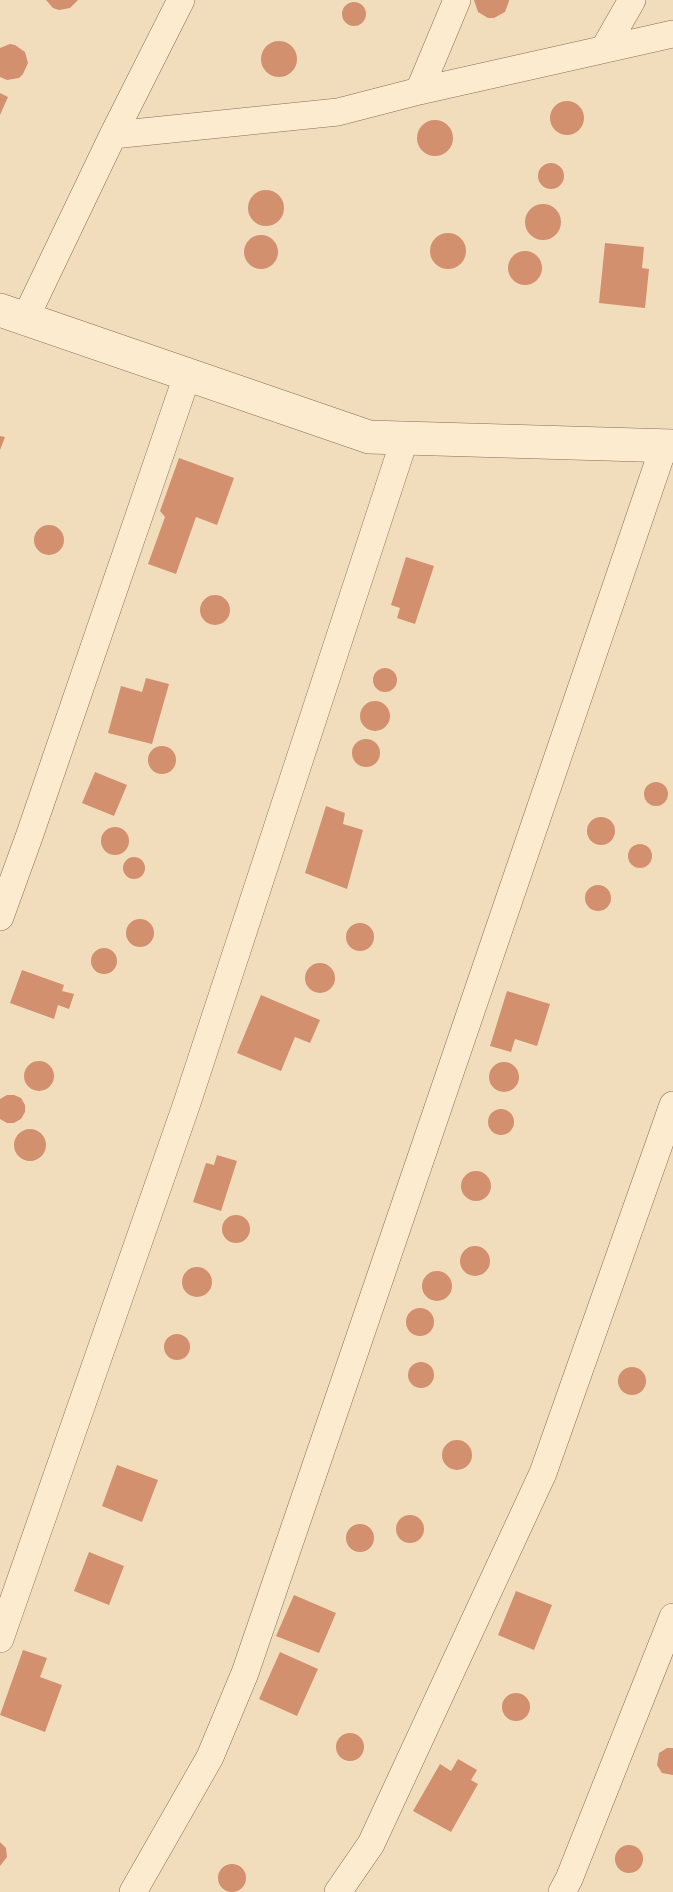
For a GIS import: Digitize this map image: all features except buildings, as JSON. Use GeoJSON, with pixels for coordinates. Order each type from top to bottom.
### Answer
{"type":"FeatureCollection","features":[{"type":"Feature","properties":{"kind":"street"},"geometry":{"type":"LineString","coordinates":[[133,1892],[210,1757],[245,1673],[668,446],[369,437],[12,314],[112,135],[181,0]]}},
{"type":"Feature","properties":{"kind":"street"},"geometry":{"type":"LineString","coordinates":[[419,91],[458,0]]}},
{"type":"Feature","properties":{"kind":"street"},"geometry":{"type":"LineString","coordinates":[[604,49],[632,0]]}},
{"type":"Feature","properties":{"kind":"street"},"geometry":{"type":"LineString","coordinates":[[112,135],[338,112],[419,91],[673,34]]}},
{"type":"Feature","properties":{"kind":"street"},"geometry":{"type":"LineString","coordinates":[[0,917],[188,373]]}},
{"type":"Feature","properties":{"kind":"street"},"geometry":{"type":"LineString","coordinates":[[0,1639],[187,1103],[405,438]]}},
{"type":"Feature","properties":{"kind":"street"},"geometry":{"type":"LineString","coordinates":[[338,1892],[371,1844],[543,1473],[673,1105]]}},
{"type":"Feature","properties":{"kind":"street"},"geometry":{"type":"LineString","coordinates":[[562,1892],[673,1617]]}}]}
